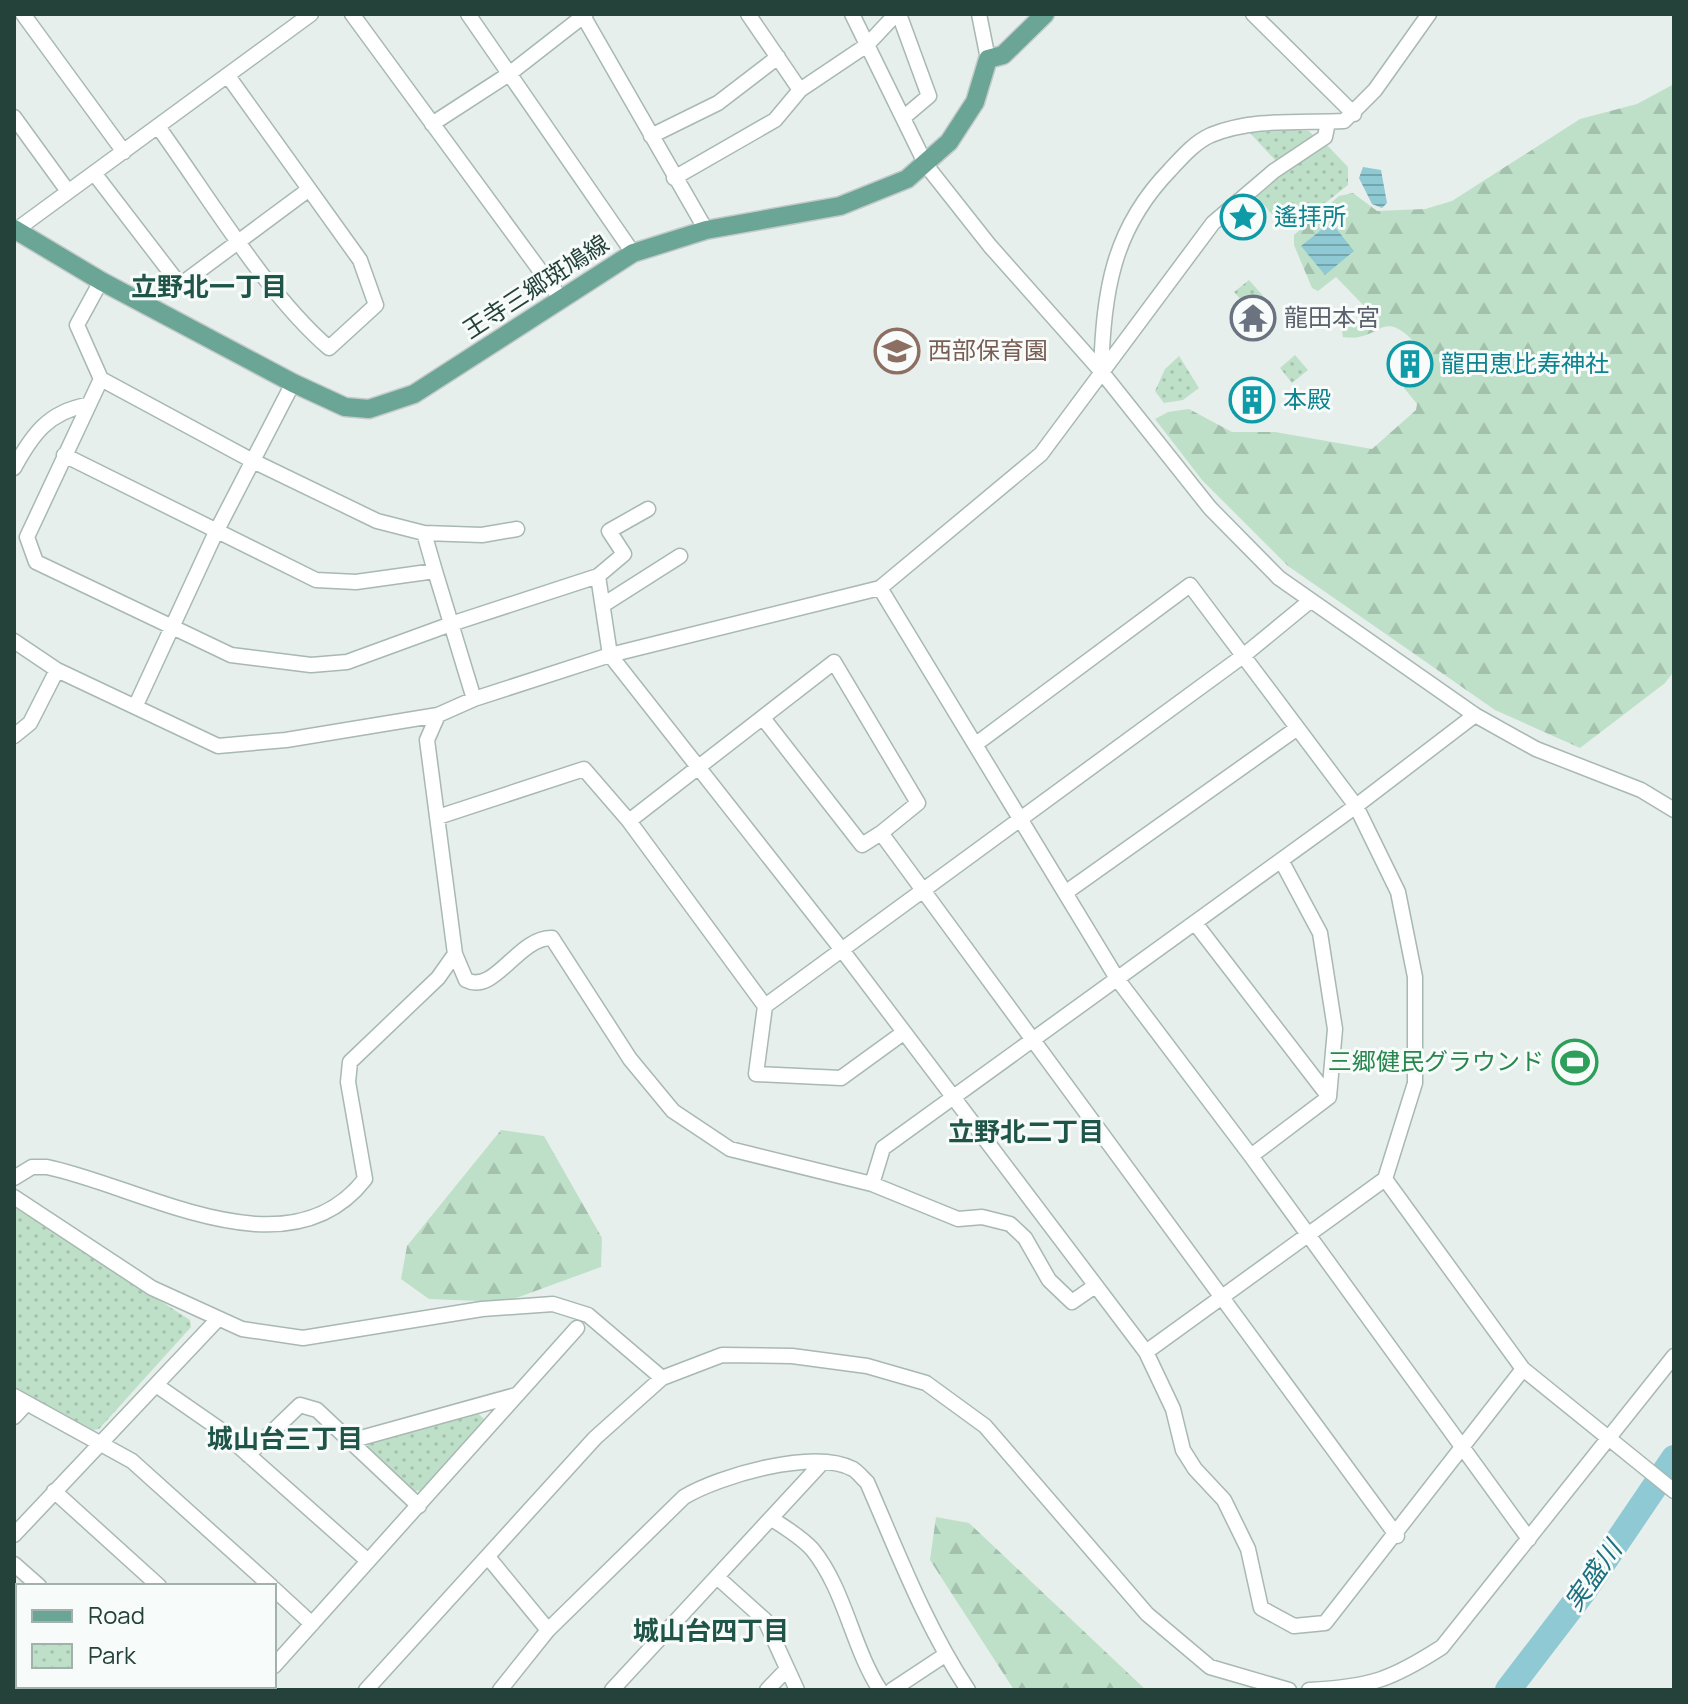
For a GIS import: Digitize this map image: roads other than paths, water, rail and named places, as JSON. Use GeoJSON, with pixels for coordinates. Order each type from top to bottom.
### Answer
{"type":"FeatureCollection","features":[{"type":"Feature","properties":{"kind":"main road"},"geometry":{"type":"LineString","coordinates":[[988,59],[1003,55],[1045,14]]}},
{"type":"Feature","properties":{"kind":"main road","name":"王寺三郷斑鳩線"},"geometry":{"type":"LineString","coordinates":[[15,230],[101,281],[293,383],[345,407],[369,409],[414,394],[633,253],[706,230],[840,206],[907,179],[949,142],[975,102],[985,78],[988,59]]}},
{"type":"Feature","properties":{"kind":"street"},"geometry":{"type":"LineString","coordinates":[[23,14],[124,152]]}},
{"type":"Feature","properties":{"kind":"street"},"geometry":{"type":"LineString","coordinates":[[15,230],[67,190],[159,128],[311,14]]}},
{"type":"Feature","properties":{"kind":"street"},"geometry":{"type":"LineString","coordinates":[[352,14],[561,299]]}},
{"type":"Feature","properties":{"kind":"street"},"geometry":{"type":"LineString","coordinates":[[468,14],[633,253]]}},
{"type":"Feature","properties":{"kind":"street"},"geometry":{"type":"LineString","coordinates":[[748,14],[800,90]]}},
{"type":"Feature","properties":{"kind":"street"},"geometry":{"type":"LineString","coordinates":[[852,14],[926,165],[990,246],[1101,371],[1210,508],[1279,578],[1475,715],[1536,749],[1641,790],[1674,810]]}},
{"type":"Feature","properties":{"kind":"street"},"geometry":{"type":"LineString","coordinates":[[674,178],[775,120],[800,90],[867,45],[898,14],[929,96],[903,118]]}},
{"type":"Feature","properties":{"kind":"street"},"geometry":{"type":"LineString","coordinates":[[979,14],[988,59]]}},
{"type":"Feature","properties":{"kind":"street"},"geometry":{"type":"LineString","coordinates":[[1253,14],[1354,114]]}},
{"type":"Feature","properties":{"kind":"street"},"geometry":{"type":"LineString","coordinates":[[1101,371],[1103,319],[1123,234],[1133,213],[1154,186],[1192,147],[1210,135],[1277,122],[1344,121],[1354,114],[1418,34],[1429,14]]}},
{"type":"Feature","properties":{"kind":"street"},"geometry":{"type":"LineString","coordinates":[[432,124],[509,74],[584,15],[706,230]]}},
{"type":"Feature","properties":{"kind":"street"},"geometry":{"type":"LineString","coordinates":[[651,136],[718,103],[778,57]]}},
{"type":"Feature","properties":{"kind":"street"},"geometry":{"type":"LineString","coordinates":[[159,128],[240,242],[309,331],[329,348],[376,305],[360,260],[228,76]]}},
{"type":"Feature","properties":{"kind":"street"},"geometry":{"type":"LineString","coordinates":[[14,117],[67,190]]}},
{"type":"Feature","properties":{"kind":"street"},"geometry":{"type":"LineString","coordinates":[[14,641],[57,670],[218,746],[286,740],[438,715],[474,699],[610,655],[880,588],[1041,454],[1213,223],[1274,171],[1325,137],[1328,122]]}},
{"type":"Feature","properties":{"kind":"street"},"geometry":{"type":"LineString","coordinates":[[94,173],[180,285],[308,190]]}},
{"type":"Feature","properties":{"kind":"street"},"geometry":{"type":"LineString","coordinates":[[101,281],[77,325],[101,379],[253,461],[377,521],[424,533],[482,535],[517,529]]}},
{"type":"Feature","properties":{"kind":"street"},"geometry":{"type":"LineString","coordinates":[[101,379],[27,537],[36,562],[231,655],[311,665],[347,662],[598,576],[624,554],[609,531],[648,509]]}},
{"type":"Feature","properties":{"kind":"street"},"geometry":{"type":"LineString","coordinates":[[136,705],[216,532],[293,383]]}},
{"type":"Feature","properties":{"kind":"street"},"geometry":{"type":"LineString","coordinates":[[14,468],[33,432],[64,409],[87,405]]}},
{"type":"Feature","properties":{"kind":"street"},"geometry":{"type":"LineString","coordinates":[[64,455],[316,580],[356,582],[435,571]]}},
{"type":"Feature","properties":{"kind":"street"},"geometry":{"type":"LineString","coordinates":[[424,533],[474,699]]}},
{"type":"Feature","properties":{"kind":"street"},"geometry":{"type":"LineString","coordinates":[[603,605],[680,556]]}},
{"type":"Feature","properties":{"kind":"street"},"geometry":{"type":"LineString","coordinates":[[598,576],[610,655],[842,950],[1146,1352],[1173,1409],[1183,1450],[1195,1469],[1224,1500],[1248,1549],[1261,1608],[1294,1626],[1325,1623],[1397,1536],[1523,1369]]}},
{"type":"Feature","properties":{"kind":"street"},"geometry":{"type":"LineString","coordinates":[[976,744],[1190,585],[1356,806],[1398,892],[1415,977],[1415,1083],[1385,1179],[1146,1352]]}},
{"type":"Feature","properties":{"kind":"street"},"geometry":{"type":"LineString","coordinates":[[880,588],[1118,980],[1251,1156],[1529,1539]]}},
{"type":"Feature","properties":{"kind":"street"},"geometry":{"type":"LineString","coordinates":[[765,1006],[1243,656],[1310,601]]}},
{"type":"Feature","properties":{"kind":"street"},"geometry":{"type":"LineString","coordinates":[[629,821],[834,662],[918,803],[862,845],[763,718]]}},
{"type":"Feature","properties":{"kind":"street"},"geometry":{"type":"LineString","coordinates":[[14,736],[30,723],[57,670]]}},
{"type":"Feature","properties":{"kind":"street"},"geometry":{"type":"LineString","coordinates":[[438,715],[427,740],[455,954],[466,980],[481,983],[523,947],[552,938],[630,1059],[673,1111],[730,1149],[872,1184],[958,1219],[982,1217],[1010,1224],[1025,1238],[1049,1280],[1072,1302],[1095,1286]]}},
{"type":"Feature","properties":{"kind":"street"},"geometry":{"type":"LineString","coordinates":[[872,1184],[883,1148],[1035,1041],[1475,715]]}},
{"type":"Feature","properties":{"kind":"street"},"geometry":{"type":"LineString","coordinates":[[1065,893],[1296,729]]}},
{"type":"Feature","properties":{"kind":"street"},"geometry":{"type":"LineString","coordinates":[[438,817],[584,769],[629,821],[765,1006],[756,1074],[841,1078],[903,1033]]}},
{"type":"Feature","properties":{"kind":"street"},"geometry":{"type":"LineString","coordinates":[[881,833],[1397,1536]]}},
{"type":"Feature","properties":{"kind":"street"},"geometry":{"type":"LineString","coordinates":[[1251,1156],[1329,1097],[1335,1029],[1320,933],[1281,860]]}},
{"type":"Feature","properties":{"kind":"street"},"geometry":{"type":"LineString","coordinates":[[1195,923],[1329,1097]]}},
{"type":"Feature","properties":{"kind":"street"},"geometry":{"type":"LineString","coordinates":[[14,1178],[32,1167],[47,1167],[195,1214],[235,1221],[308,1221],[344,1200],[365,1179],[348,1082],[350,1062],[438,978],[455,954]]}},
{"type":"Feature","properties":{"kind":"street"},"geometry":{"type":"LineString","coordinates":[[1385,1179],[1523,1369],[1674,1491]]}},
{"type":"Feature","properties":{"kind":"street"},"geometry":{"type":"LineString","coordinates":[[14,1197],[152,1288],[242,1329],[303,1338],[482,1309],[553,1304],[588,1315],[662,1378]]}},
{"type":"Feature","properties":{"kind":"street"},"geometry":{"type":"LineString","coordinates":[[14,1535],[218,1319]]}},
{"type":"Feature","properties":{"kind":"street"},"geometry":{"type":"LineString","coordinates":[[276,1664],[577,1328]]}},
{"type":"Feature","properties":{"kind":"street"},"geometry":{"type":"LineString","coordinates":[[366,1690],[595,1438],[662,1378],[722,1355],[792,1356],[867,1366],[926,1383],[985,1426],[1147,1614],[1210,1667],[1289,1690]]}},
{"type":"Feature","properties":{"kind":"street"},"geometry":{"type":"LineString","coordinates":[[1309,1690],[1363,1687],[1402,1673],[1442,1647],[1674,1356]]}},
{"type":"Feature","properties":{"kind":"street"},"geometry":{"type":"LineString","coordinates":[[156,1385],[218,1428],[368,1561]]}},
{"type":"Feature","properties":{"kind":"street"},"geometry":{"type":"LineString","coordinates":[[350,1441],[517,1394]]}},
{"type":"Feature","properties":{"kind":"street"},"geometry":{"type":"LineString","coordinates":[[14,1417],[20,1399],[132,1461],[270,1584]]}},
{"type":"Feature","properties":{"kind":"street"},"geometry":{"type":"LineString","coordinates":[[248,1455],[300,1405],[317,1410],[419,1506]]}},
{"type":"Feature","properties":{"kind":"street"},"geometry":{"type":"LineString","coordinates":[[500,1690],[548,1630],[684,1497],[704,1485],[775,1464],[821,1464],[852,1469],[867,1482],[945,1655],[968,1690]]}},
{"type":"Feature","properties":{"kind":"street"},"geometry":{"type":"LineString","coordinates":[[612,1690],[821,1464]]}},
{"type":"Feature","properties":{"kind":"street"},"geometry":{"type":"LineString","coordinates":[[54,1491],[157,1584]]}},
{"type":"Feature","properties":{"kind":"street"},"geometry":{"type":"LineString","coordinates":[[772,1519],[811,1549],[825,1569],[866,1668],[880,1690]]}},
{"type":"Feature","properties":{"kind":"street"},"geometry":{"type":"LineString","coordinates":[[488,1557],[548,1630]]}},
{"type":"Feature","properties":{"kind":"street"},"geometry":{"type":"LineString","coordinates":[[14,1564],[37,1584]]}},
{"type":"Feature","properties":{"kind":"street"},"geometry":{"type":"LineString","coordinates":[[717,1577],[765,1620],[797,1690]]}},
{"type":"Feature","properties":{"kind":"street"},"geometry":{"type":"LineString","coordinates":[[276,1590],[312,1624]]}},
{"type":"Feature","properties":{"kind":"street"},"geometry":{"type":"LineString","coordinates":[[892,1690],[945,1655]]}},
{"type":"Feature","properties":{"kind":"street"},"geometry":{"type":"LineString","coordinates":[[767,1690],[787,1669]]}},
{"type":"Feature","properties":{"kind":"water"},"geometry":{"type":"Polygon","coordinates":[[[1363,167],[1381,170],[1387,203],[1382,208],[1372,204],[1359,178],[1363,167]]]}},
{"type":"Feature","properties":{"kind":"water"},"geometry":{"type":"Polygon","coordinates":[[[1331,222],[1354,251],[1325,275],[1301,246],[1331,222]]]}},
{"type":"Feature","properties":{"kind":"waterway","name":"実盛川"},"geometry":{"type":"LineString","coordinates":[[1508,1690],[1586,1588],[1674,1458]]}},
{"type":"Feature","properties":{"kind":"place","name":"遙拝所"},"geometry":{"type":"Point","coordinates":[1243,217]}},
{"type":"Feature","properties":{"kind":"place","name":"龍田本宮"},"geometry":{"type":"Point","coordinates":[1253,318]}},
{"type":"Feature","properties":{"kind":"place","name":"西部保育園"},"geometry":{"type":"Point","coordinates":[897,351]}},
{"type":"Feature","properties":{"kind":"place","name":"龍田恵比寿神社"},"geometry":{"type":"Point","coordinates":[1410,364]}},
{"type":"Feature","properties":{"kind":"place","name":"本殿"},"geometry":{"type":"Point","coordinates":[1252,400]}},
{"type":"Feature","properties":{"kind":"place","name":"三郷健民グラウンド"},"geometry":{"type":"Point","coordinates":[1575,1062]}},
{"type":"Feature","properties":{"kind":"district","name":"立野北一丁目"},"geometry":{"type":"Point","coordinates":[209,287]}},
{"type":"Feature","properties":{"kind":"district","name":"立野北二丁目"},"geometry":{"type":"Point","coordinates":[1026,1132]}},
{"type":"Feature","properties":{"kind":"district","name":"城山台三丁目"},"geometry":{"type":"Point","coordinates":[285,1439]}},
{"type":"Feature","properties":{"kind":"district","name":"城山台四丁目"},"geometry":{"type":"Point","coordinates":[711,1631]}}]}
